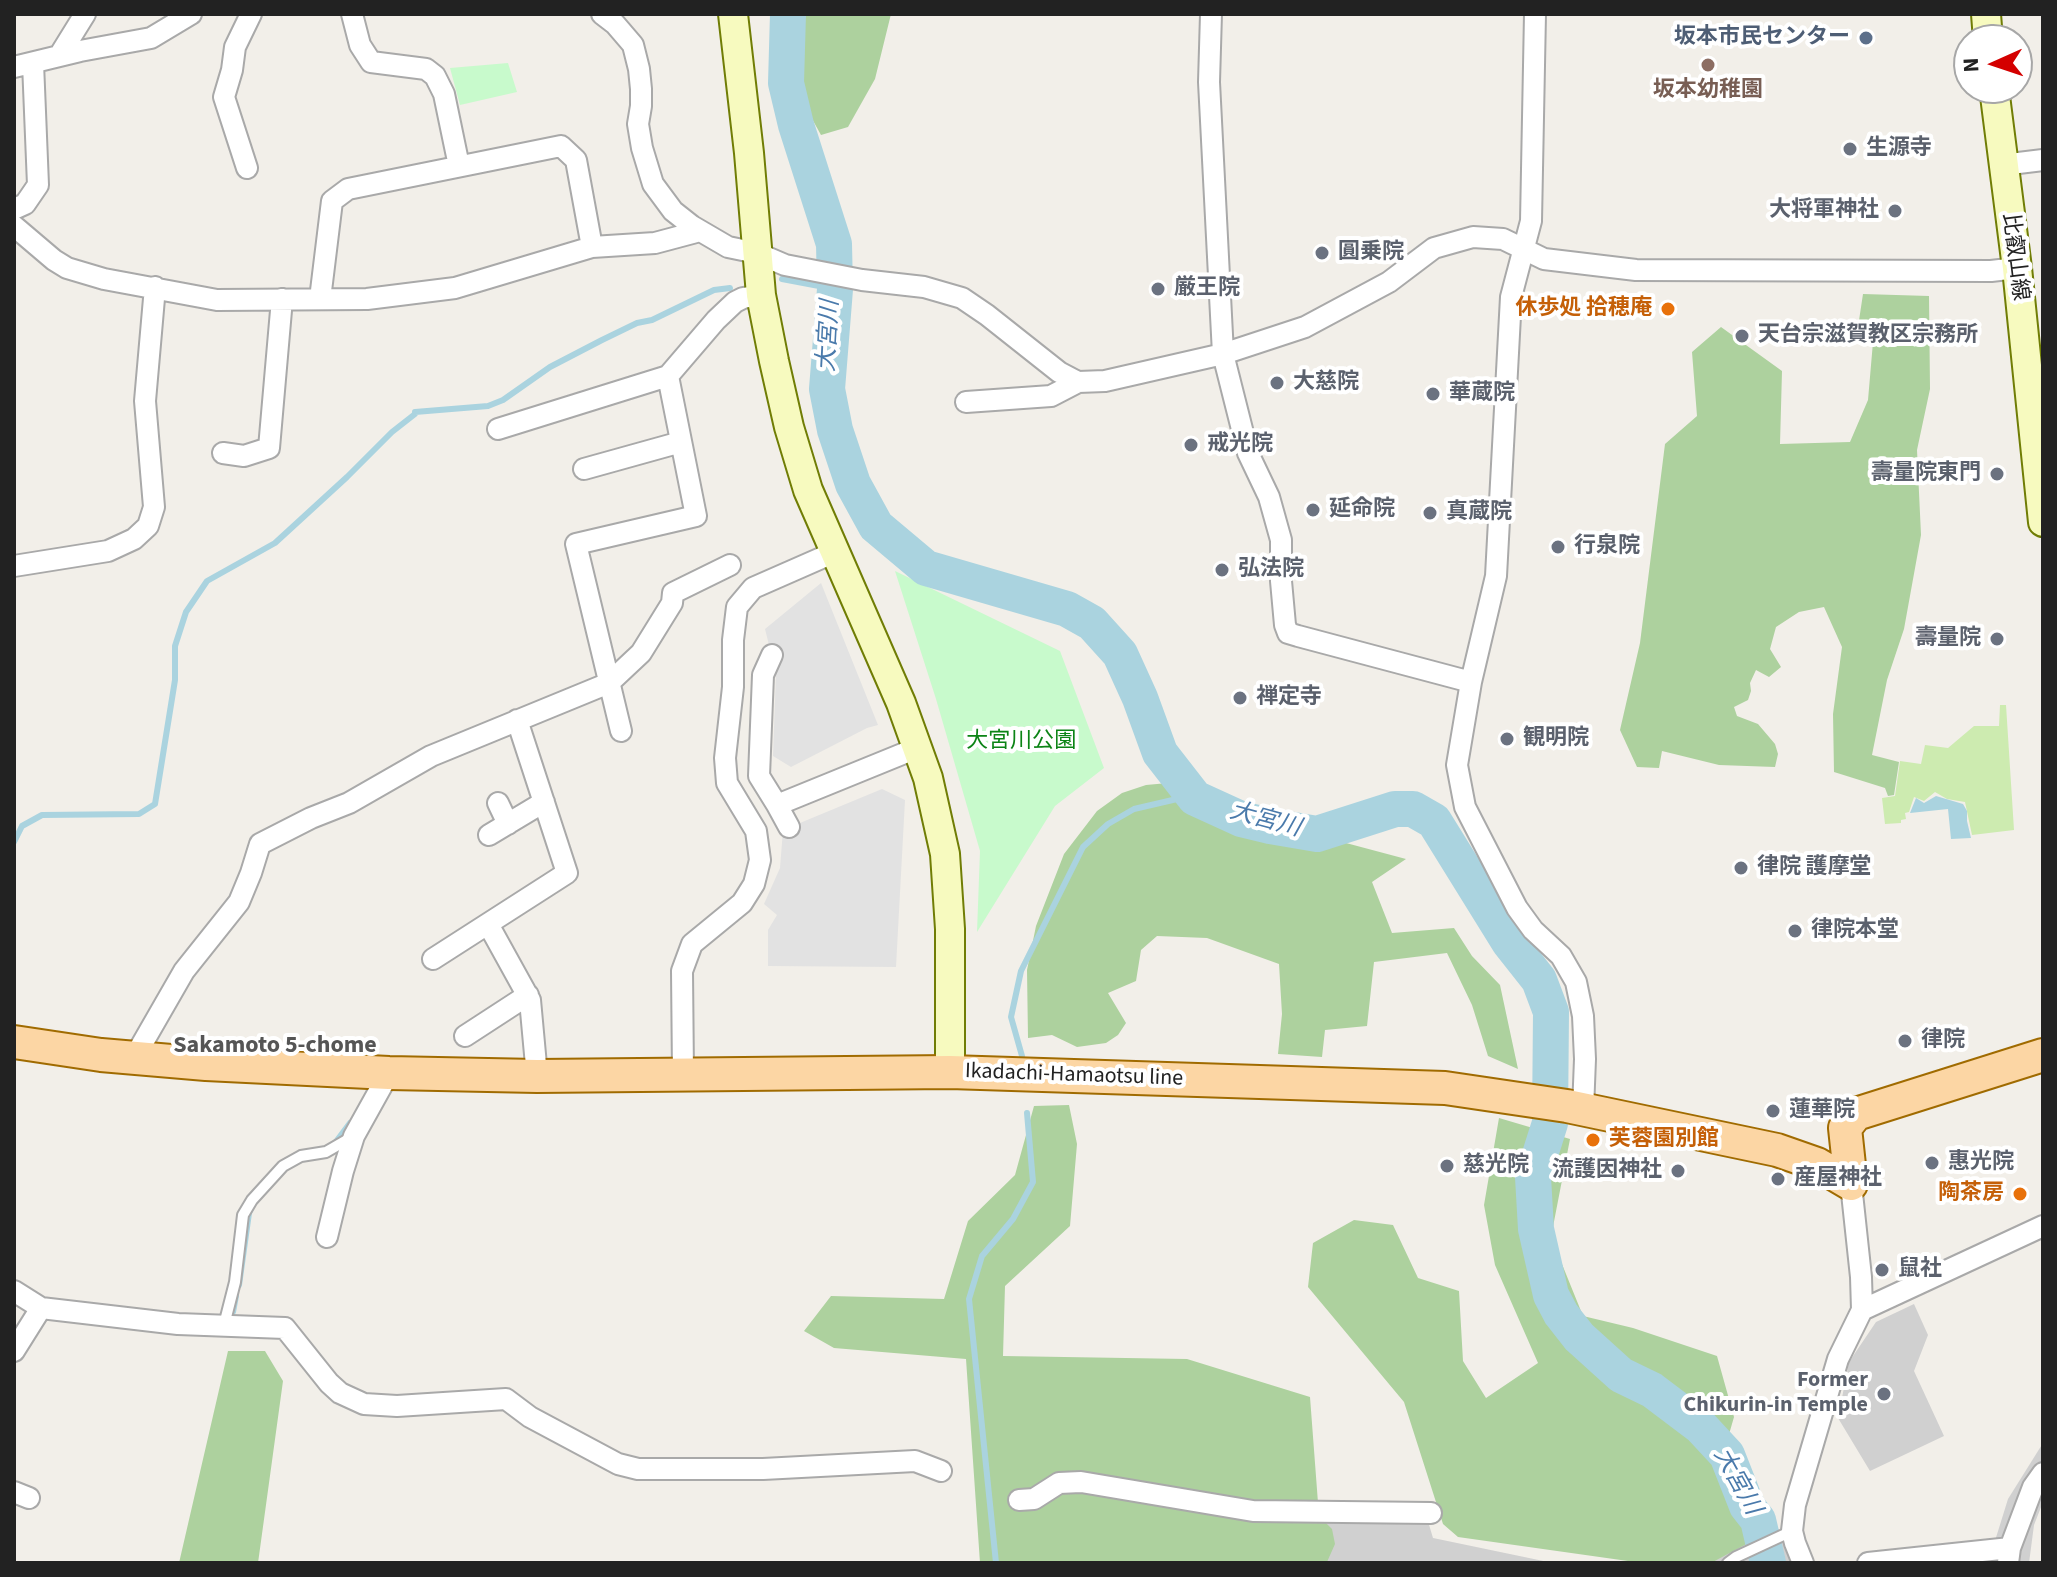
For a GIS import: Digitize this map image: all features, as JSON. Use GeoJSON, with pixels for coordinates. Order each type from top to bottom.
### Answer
{"type":"FeatureCollection","features":[{"type":"Feature","properties":{"kind":"main road","name":"Ikadachi-Hamaotsu line"},"geometry":{"type":"LineString","coordinates":[[14,1042],[101,1055],[206,1064],[389,1073],[537,1076],[950,1072],[1445,1088],[1523,1098],[1777,1150],[1817,1164],[1851,1184]]}},
{"type":"Feature","properties":{"kind":"main road"},"geometry":{"type":"LineString","coordinates":[[1851,1184],[1845,1128],[1856,1114],[2043,1055]]}},
{"type":"Feature","properties":{"kind":"street"},"geometry":{"type":"LineString","coordinates":[[59,56],[85,14]]}},
{"type":"Feature","properties":{"kind":"street"},"geometry":{"type":"LineString","coordinates":[[14,209],[25,204],[38,185],[23,65],[151,38],[191,14]]}},
{"type":"Feature","properties":{"kind":"street"},"geometry":{"type":"LineString","coordinates":[[247,168],[224,97],[235,47],[251,14]]}},
{"type":"Feature","properties":{"kind":"street"},"geometry":{"type":"LineString","coordinates":[[352,14],[360,45],[371,62],[426,69],[435,76],[444,94],[459,166]]}},
{"type":"Feature","properties":{"kind":"street"},"geometry":{"type":"LineString","coordinates":[[602,14],[633,45],[641,89],[638,124],[642,148],[653,184],[673,211],[728,247],[757,253],[785,265],[862,280],[924,287],[962,298],[1059,372],[1078,382]]}},
{"type":"Feature","properties":{"kind":"street"},"geometry":{"type":"LineString","coordinates":[[733,14],[761,295],[789,427],[808,490],[901,703],[928,778],[945,854],[950,929],[950,1072]]}},
{"type":"Feature","properties":{"kind":"street"},"geometry":{"type":"LineString","coordinates":[[1211,14],[1209,82],[1223,354],[1248,453],[1269,497],[1281,540],[1281,581],[1288,633],[1471,682]]}},
{"type":"Feature","properties":{"kind":"street"},"geometry":{"type":"LineString","coordinates":[[1535,14],[1531,221],[1511,297],[1496,576],[1471,682],[1457,765],[1465,807],[1517,908],[1533,930],[1561,956],[1576,982],[1583,1016],[1585,1059],[1575,1108]]}},
{"type":"Feature","properties":{"kind":"street","name":"比叡山線"},"geometry":{"type":"LineString","coordinates":[[1996,104],[2017,268],[2043,522]]}},
{"type":"Feature","properties":{"kind":"street"},"geometry":{"type":"LineString","coordinates":[[320,299],[332,201],[348,189],[561,146],[576,160],[592,247]]}},
{"type":"Feature","properties":{"kind":"street"},"geometry":{"type":"LineString","coordinates":[[2002,165],[2043,160]]}},
{"type":"Feature","properties":{"kind":"street"},"geometry":{"type":"LineString","coordinates":[[14,226],[67,268],[104,279],[217,300],[367,299],[455,288],[592,247],[655,243],[700,231]]}},
{"type":"Feature","properties":{"kind":"street"},"geometry":{"type":"LineString","coordinates":[[966,402],[1051,396],[1078,382],[1105,381],[1223,354],[1305,327],[1389,282],[1434,248],[1473,237],[1503,239],[1544,259],[1636,270],[1991,271],[2017,268]]}},
{"type":"Feature","properties":{"kind":"street"},"geometry":{"type":"LineString","coordinates":[[14,566],[108,551],[134,539],[148,526],[154,507],[145,401],[155,287]]}},
{"type":"Feature","properties":{"kind":"street"},"geometry":{"type":"LineString","coordinates":[[498,429],[668,376],[735,302],[761,295]]}},
{"type":"Feature","properties":{"kind":"street"},"geometry":{"type":"LineString","coordinates":[[223,453],[244,456],[269,448],[282,299]]}},
{"type":"Feature","properties":{"kind":"street"},"geometry":{"type":"LineString","coordinates":[[621,731],[576,544],[696,516],[668,376]]}},
{"type":"Feature","properties":{"kind":"street"},"geometry":{"type":"LineString","coordinates":[[584,469],[681,442]]}},
{"type":"Feature","properties":{"kind":"street"},"geometry":{"type":"LineString","coordinates":[[683,1074],[682,971],[692,944],[742,903],[754,884],[760,860],[756,831],[727,783],[725,758],[737,607],[753,588],[835,552]]}},
{"type":"Feature","properties":{"kind":"street"},"geometry":{"type":"LineString","coordinates":[[134,1058],[184,971],[239,902],[260,844],[349,803],[431,756],[609,683],[641,653],[672,603],[673,593],[730,565]]}},
{"type":"Feature","properties":{"kind":"street"},"geometry":{"type":"LineString","coordinates":[[772,655],[763,675],[759,776],[789,827]]}},
{"type":"Feature","properties":{"kind":"street"},"geometry":{"type":"LineString","coordinates":[[433,959],[567,873],[517,720]]}},
{"type":"Feature","properties":{"kind":"street"},"geometry":{"type":"LineString","coordinates":[[777,805],[917,748]]}},
{"type":"Feature","properties":{"kind":"street"},"geometry":{"type":"LineString","coordinates":[[489,835],[544,802]]}},
{"type":"Feature","properties":{"kind":"street"},"geometry":{"type":"LineString","coordinates":[[498,803],[508,824]]}},
{"type":"Feature","properties":{"kind":"street"},"geometry":{"type":"LineString","coordinates":[[488,924],[530,1000],[537,1076]]}},
{"type":"Feature","properties":{"kind":"street"},"geometry":{"type":"LineString","coordinates":[[465,1036],[528,995]]}},
{"type":"Feature","properties":{"kind":"street"},"geometry":{"type":"LineString","coordinates":[[327,1237],[354,1136],[389,1073]]}},
{"type":"Feature","properties":{"kind":"street"},"geometry":{"type":"LineString","coordinates":[[1803,1563],[1784,1534],[1838,1359],[1862,1310],[1851,1184]]}},
{"type":"Feature","properties":{"kind":"street"},"geometry":{"type":"LineString","coordinates":[[1862,1310],[2043,1226]]}},
{"type":"Feature","properties":{"kind":"street"},"geometry":{"type":"LineString","coordinates":[[14,1291],[41,1308],[178,1324],[285,1328],[329,1383],[340,1393],[364,1404],[397,1406],[506,1399],[530,1417],[592,1451],[618,1464],[638,1469],[763,1469],[915,1461],[941,1471]]}},
{"type":"Feature","properties":{"kind":"street"},"geometry":{"type":"LineString","coordinates":[[14,1351],[41,1308]]}},
{"type":"Feature","properties":{"kind":"street"},"geometry":{"type":"LineString","coordinates":[[1868,1563],[2009,1556],[2033,1487],[2043,1473]]}},
{"type":"Feature","properties":{"kind":"street"},"geometry":{"type":"LineString","coordinates":[[1019,1500],[1034,1499],[1059,1483],[1081,1482],[1253,1511],[1431,1513]]}},
{"type":"Feature","properties":{"kind":"lane"},"geometry":{"type":"LineString","coordinates":[[224,1325],[235,1282],[243,1215],[252,1200],[283,1166],[301,1156],[326,1152],[354,1136]]}},
{"type":"Feature","properties":{"kind":"lane"},"geometry":{"type":"LineString","coordinates":[[1732,1560],[1784,1534]]}},
{"type":"Feature","properties":{"kind":"shaded area"},"geometry":{"type":"Polygon","coordinates":[[[821,583],[878,725],[791,767],[773,756],[776,673],[765,629],[821,583]]]}},
{"type":"Feature","properties":{"kind":"shaded area"},"geometry":{"type":"Polygon","coordinates":[[[882,789],[905,800],[896,967],[768,966],[768,930],[777,915],[764,904],[780,868],[783,830],[882,789]]]}},
{"type":"Feature","properties":{"kind":"shaded area","name":"Former Chikurin-in Temple"},"geometry":{"type":"Polygon","coordinates":[[[1914,1304],[1928,1335],[1914,1371],[1944,1436],[1870,1471],[1838,1418],[1849,1362],[1876,1322],[1914,1304]]]}},
{"type":"Feature","properties":{"kind":"shaded area"},"geometry":{"type":"Polygon","coordinates":[[[2043,1443],[2043,1502],[2034,1525],[2029,1563],[1992,1563],[1994,1544],[2008,1499],[2043,1443]]]}},
{"type":"Feature","properties":{"kind":"shaded area"},"geometry":{"type":"Polygon","coordinates":[[[1240,1513],[1427,1518],[1433,1538],[1553,1563],[1209,1563],[1240,1513]]]}},
{"type":"Feature","properties":{"kind":"shaded area"},"geometry":{"type":"Polygon","coordinates":[[[1773,1528],[1779,1529],[1792,1563],[1701,1563],[1773,1528]]]}},
{"type":"Feature","properties":{"kind":"green space"},"geometry":{"type":"Polygon","coordinates":[[[806,14],[891,14],[875,79],[848,127],[821,135],[806,108],[798,47],[806,14]]]}},
{"type":"Feature","properties":{"kind":"green space"},"geometry":{"type":"Polygon","coordinates":[[[508,63],[517,92],[460,105],[450,68],[508,63]]]}},
{"type":"Feature","properties":{"kind":"green space"},"geometry":{"type":"Polygon","coordinates":[[[1863,294],[1929,296],[1930,389],[1917,450],[1921,535],[1904,629],[1887,680],[1872,755],[1899,762],[1894,795],[1888,796],[1885,788],[1834,772],[1833,714],[1842,647],[1824,607],[1799,612],[1776,627],[1770,649],[1781,667],[1769,677],[1756,670],[1750,683],[1748,700],[1734,707],[1737,716],[1758,724],[1775,744],[1778,754],[1775,767],[1719,765],[1662,751],[1659,768],[1637,767],[1620,730],[1640,643],[1665,444],[1697,416],[1692,352],[1721,327],[1782,371],[1780,444],[1850,442],[1868,400],[1873,342],[1858,327],[1863,294]]]}},
{"type":"Feature","properties":{"kind":"green space","name":"大宮川公園"},"geometry":{"type":"Polygon","coordinates":[[[895,571],[1060,651],[1104,768],[1055,806],[977,932],[980,851],[895,571]]]}},
{"type":"Feature","properties":{"kind":"green space"},"geometry":{"type":"Polygon","coordinates":[[[2000,705],[2006,705],[2014,830],[1972,835],[1965,802],[1947,799],[1935,792],[1924,801],[1914,797],[1909,812],[1905,813],[1906,819],[1901,823],[1885,824],[1882,798],[1895,796],[1900,761],[1921,764],[1925,745],[1948,748],[1974,726],[1999,726],[2000,705]]]}},
{"type":"Feature","properties":{"kind":"green space"},"geometry":{"type":"Polygon","coordinates":[[[1168,783],[1188,805],[1237,827],[1346,843],[1406,859],[1372,882],[1392,933],[1454,928],[1472,956],[1500,985],[1518,1069],[1488,1056],[1472,1005],[1447,953],[1374,962],[1367,1026],[1325,1030],[1322,1057],[1278,1054],[1282,1014],[1279,964],[1207,938],[1157,936],[1141,950],[1136,981],[1108,993],[1126,1023],[1118,1035],[1106,1043],[1077,1047],[1052,1035],[1028,1038],[1027,970],[1036,926],[1064,854],[1097,811],[1122,793],[1146,785],[1168,783]]]}},
{"type":"Feature","properties":{"kind":"green space"},"geometry":{"type":"Polygon","coordinates":[[[1069,1105],[1077,1144],[1070,1226],[1005,1286],[1003,1356],[1187,1359],[1310,1397],[1319,1516],[1332,1529],[1335,1544],[1327,1562],[980,1563],[966,1359],[834,1348],[804,1331],[831,1296],[944,1299],[968,1221],[1015,1175],[1034,1106],[1069,1105]]]}},
{"type":"Feature","properties":{"kind":"green space"},"geometry":{"type":"Polygon","coordinates":[[[1499,1118],[1570,1139],[1551,1237],[1583,1316],[1633,1328],[1717,1356],[1734,1417],[1721,1462],[1736,1499],[1756,1533],[1752,1541],[1711,1563],[1642,1563],[1458,1537],[1443,1524],[1404,1402],[1308,1287],[1313,1243],[1354,1220],[1393,1225],[1418,1278],[1459,1291],[1463,1361],[1486,1398],[1538,1363],[1495,1265],[1484,1205],[1499,1118]]]}},
{"type":"Feature","properties":{"kind":"green space"},"geometry":{"type":"Polygon","coordinates":[[[228,1351],[265,1351],[283,1381],[258,1563],[179,1563],[228,1351]]]}},
{"type":"Feature","properties":{"kind":"water"},"geometry":{"type":"Polygon","coordinates":[[[1936,796],[1963,804],[1971,838],[1951,839],[1948,809],[1910,813],[1916,798],[1924,803],[1936,796]]]}},
{"type":"Feature","properties":{"kind":"waterway","name":"大宮川"},"geometry":{"type":"LineString","coordinates":[[788,14],[786,83],[796,125],[834,244],[835,289],[827,389],[835,430],[853,484],[876,526],[926,568],[1067,609],[1092,623],[1120,654],[1160,753],[1195,798],[1241,819],[1317,834],[1395,809],[1413,809],[1434,821],[1509,942],[1539,980],[1551,1012],[1550,1123],[1533,1177],[1536,1229],[1551,1295],[1579,1337],[1621,1375],[1652,1390],[1701,1427],[1727,1455],[1747,1506],[1758,1520],[1768,1563]]}},
{"type":"Feature","properties":{"kind":"waterway"},"geometry":{"type":"LineString","coordinates":[[782,279],[835,289]]}},
{"type":"Feature","properties":{"kind":"waterway"},"geometry":{"type":"LineString","coordinates":[[14,842],[22,826],[42,815],[139,814],[155,804],[175,680],[175,646],[186,612],[207,581],[275,543],[415,412],[488,406],[503,400],[550,367],[602,340],[714,290],[730,288]]}},
{"type":"Feature","properties":{"kind":"waterway"},"geometry":{"type":"LineString","coordinates":[[1022,1056],[1011,1017],[1021,971],[1083,847],[1108,824],[1134,809],[1177,799],[1189,791]]}},
{"type":"Feature","properties":{"kind":"waterway"},"geometry":{"type":"LineString","coordinates":[[996,1563],[969,1299],[982,1256],[1013,1219],[1033,1182],[1027,1113]]}},
{"type":"Feature","properties":{"kind":"waterway"},"geometry":{"type":"LineString","coordinates":[[335,1143],[350,1123]]}},
{"type":"Feature","properties":{"kind":"waterway"},"geometry":{"type":"LineString","coordinates":[[239,1285],[251,1209]]}},
{"type":"Feature","properties":{"kind":"waterway"},"geometry":{"type":"LineString","coordinates":[[233,1312],[236,1296]]}},
{"type":"Feature","properties":{"kind":"place","name":"坂本市民センター"},"geometry":{"type":"Point","coordinates":[1866,38]}},
{"type":"Feature","properties":{"kind":"place","name":"坂本幼稚園"},"geometry":{"type":"Point","coordinates":[1708,65]}},
{"type":"Feature","properties":{"kind":"place","name":"生源寺"},"geometry":{"type":"Point","coordinates":[1850,149]}},
{"type":"Feature","properties":{"kind":"place","name":"大将軍神社"},"geometry":{"type":"Point","coordinates":[1895,211]}},
{"type":"Feature","properties":{"kind":"place","name":"圓乗院"},"geometry":{"type":"Point","coordinates":[1322,253]}},
{"type":"Feature","properties":{"kind":"place","name":"厳王院"},"geometry":{"type":"Point","coordinates":[1158,289]}},
{"type":"Feature","properties":{"kind":"place","name":"休歩処 拾穂庵"},"geometry":{"type":"Point","coordinates":[1668,309]}},
{"type":"Feature","properties":{"kind":"place","name":"天台宗滋賀教区宗務所"},"geometry":{"type":"Point","coordinates":[1742,336]}},
{"type":"Feature","properties":{"kind":"place","name":"大慈院"},"geometry":{"type":"Point","coordinates":[1277,383]}},
{"type":"Feature","properties":{"kind":"place","name":"華蔵院"},"geometry":{"type":"Point","coordinates":[1433,394]}},
{"type":"Feature","properties":{"kind":"place","name":"戒光院"},"geometry":{"type":"Point","coordinates":[1191,445]}},
{"type":"Feature","properties":{"kind":"place","name":"壽量院東門"},"geometry":{"type":"Point","coordinates":[1997,474]}},
{"type":"Feature","properties":{"kind":"place","name":"延命院"},"geometry":{"type":"Point","coordinates":[1313,510]}},
{"type":"Feature","properties":{"kind":"place","name":"真蔵院"},"geometry":{"type":"Point","coordinates":[1430,513]}},
{"type":"Feature","properties":{"kind":"place","name":"行泉院"},"geometry":{"type":"Point","coordinates":[1558,547]}},
{"type":"Feature","properties":{"kind":"place","name":"弘法院"},"geometry":{"type":"Point","coordinates":[1222,570]}},
{"type":"Feature","properties":{"kind":"place","name":"壽量院"},"geometry":{"type":"Point","coordinates":[1997,639]}},
{"type":"Feature","properties":{"kind":"place","name":"禅定寺"},"geometry":{"type":"Point","coordinates":[1240,698]}},
{"type":"Feature","properties":{"kind":"place","name":"観明院"},"geometry":{"type":"Point","coordinates":[1507,739]}},
{"type":"Feature","properties":{"kind":"place","name":"律院 護摩堂"},"geometry":{"type":"Point","coordinates":[1741,868]}},
{"type":"Feature","properties":{"kind":"place","name":"律院本堂"},"geometry":{"type":"Point","coordinates":[1795,931]}},
{"type":"Feature","properties":{"kind":"place","name":"律院"},"geometry":{"type":"Point","coordinates":[1905,1041]}},
{"type":"Feature","properties":{"kind":"place","name":"蓮華院"},"geometry":{"type":"Point","coordinates":[1773,1111]}},
{"type":"Feature","properties":{"kind":"place","name":"芙蓉園別館"},"geometry":{"type":"Point","coordinates":[1593,1140]}},
{"type":"Feature","properties":{"kind":"place","name":"惠光院"},"geometry":{"type":"Point","coordinates":[1932,1163]}},
{"type":"Feature","properties":{"kind":"place","name":"慈光院"},"geometry":{"type":"Point","coordinates":[1447,1166]}},
{"type":"Feature","properties":{"kind":"place","name":"流護因神社"},"geometry":{"type":"Point","coordinates":[1678,1171]}},
{"type":"Feature","properties":{"kind":"place","name":"産屋神社"},"geometry":{"type":"Point","coordinates":[1778,1179]}},
{"type":"Feature","properties":{"kind":"place","name":"陶茶房"},"geometry":{"type":"Point","coordinates":[2020,1194]}},
{"type":"Feature","properties":{"kind":"place","name":"鼠社"},"geometry":{"type":"Point","coordinates":[1882,1270]}},
{"type":"Feature","properties":{"kind":"place","name":"Former Chikurin-in Temple"},"geometry":{"type":"Point","coordinates":[1884,1394]}},
{"type":"Feature","properties":{"kind":"district","name":"Sakamoto 5-chome"},"geometry":{"type":"Point","coordinates":[275,1047]}}]}
